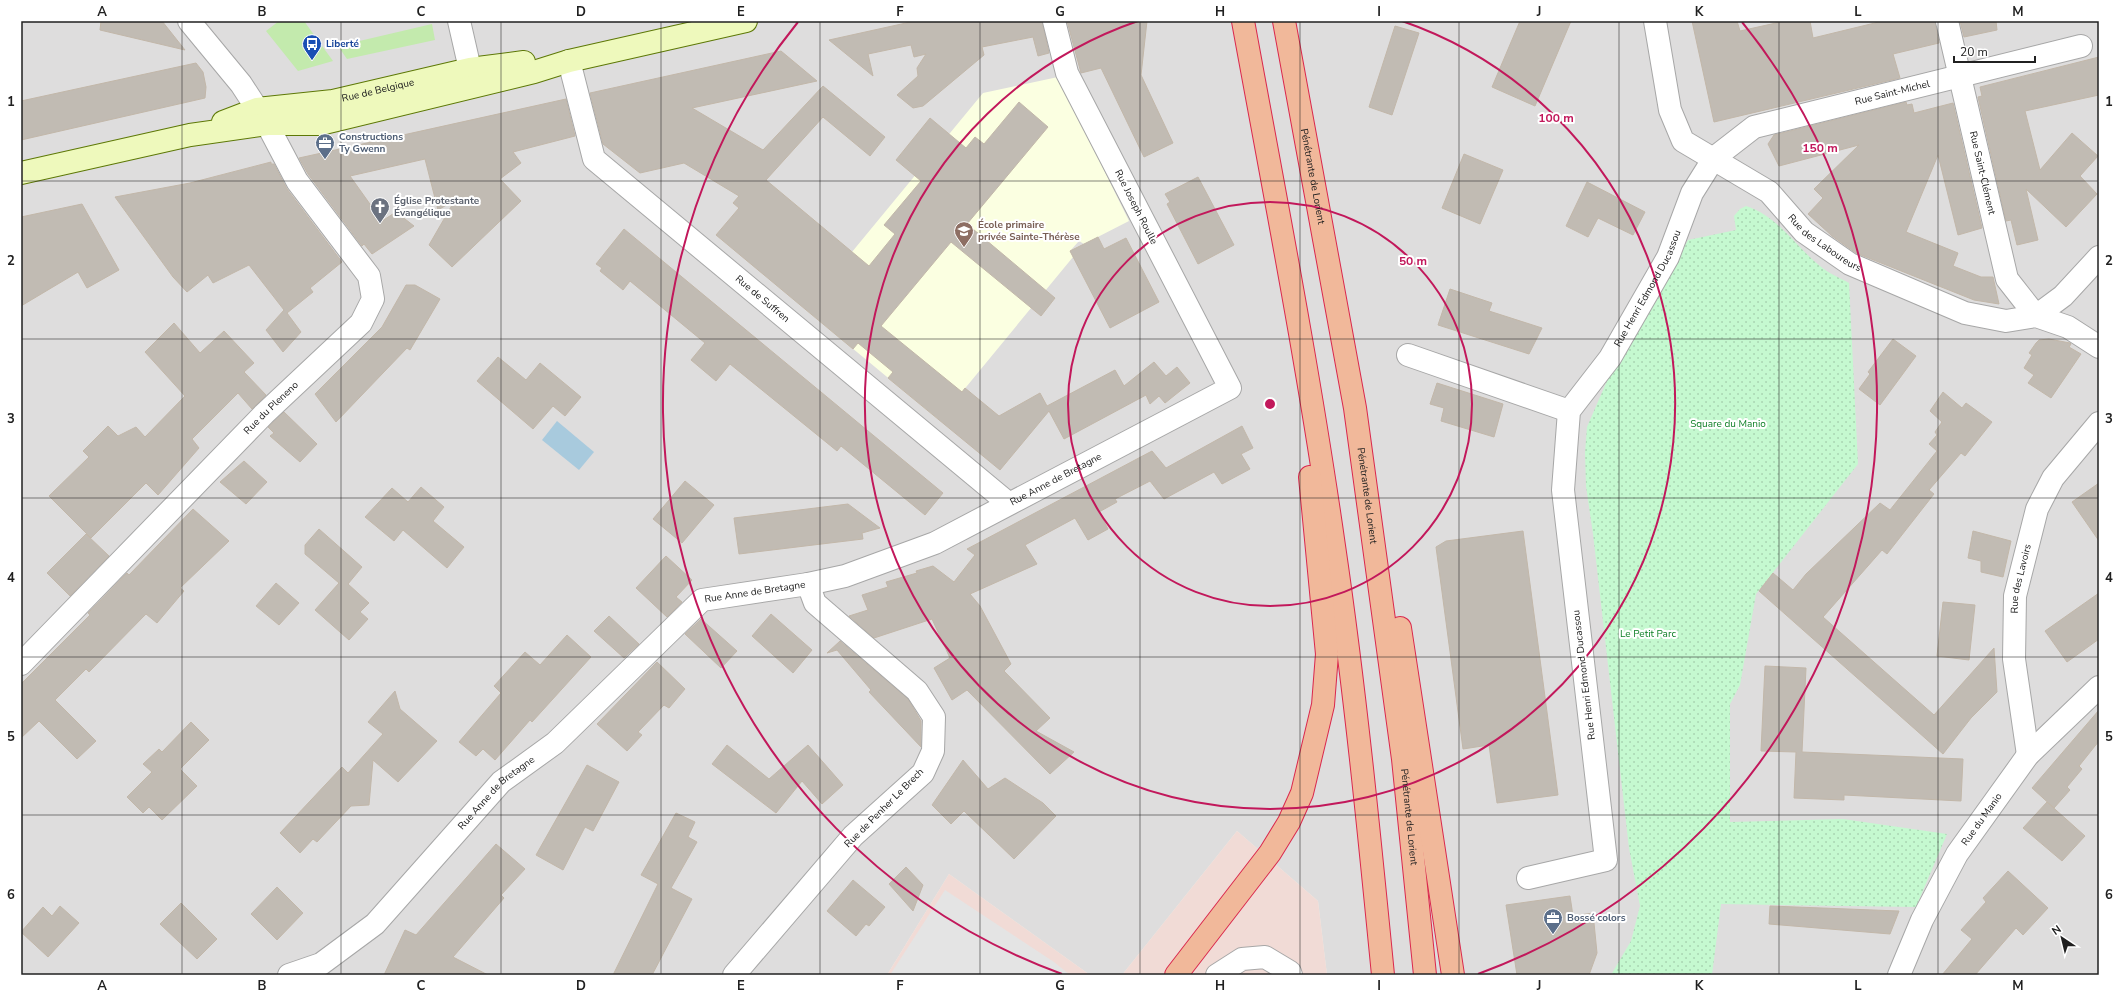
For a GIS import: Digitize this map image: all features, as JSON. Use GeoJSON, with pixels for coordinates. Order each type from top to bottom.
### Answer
{"type":"FeatureCollection","features":[{"type":"Feature","properties":{"kind":"highway"},"geometry":{"type":"LineString","coordinates":[[1243,21],[1301,334],[1334,547],[1357,726],[1383,975]]}},
{"type":"Feature","properties":{"kind":"highway","name":"Pénétrante de Lorient"},"geometry":{"type":"LineString","coordinates":[[1284,21],[1355,408],[1403,759],[1425,975]]}},
{"type":"Feature","properties":{"kind":"highway"},"geometry":{"type":"LineString","coordinates":[[1176,975],[1270,853],[1290,822],[1302,793],[1323,705],[1328,654],[1310,490],[1301,334]]}},
{"type":"Feature","properties":{"kind":"highway"},"geometry":{"type":"LineString","coordinates":[[1355,408],[1391,569],[1453,975]]}},
{"type":"Feature","properties":{"kind":"main road","name":"Rue de Belgique"},"geometry":{"type":"LineString","coordinates":[[262,116],[320,124],[534,72],[569,61],[746,21]]}},
{"type":"Feature","properties":{"kind":"main road","name":"Rue de Belgique"},"geometry":{"type":"LineString","coordinates":[[21,173],[470,69],[532,60],[569,61]]}},
{"type":"Feature","properties":{"kind":"street","name":"Rue du Pleneno"},"geometry":{"type":"LineString","coordinates":[[21,664],[264,414],[361,322],[373,299],[369,276],[297,181],[262,116],[241,84],[189,21]]}},
{"type":"Feature","properties":{"kind":"street"},"geometry":{"type":"LineString","coordinates":[[459,21],[470,69]]}},
{"type":"Feature","properties":{"kind":"street","name":"Rue Joseph Roulle"},"geometry":{"type":"LineString","coordinates":[[1054,21],[1067,73],[1230,388]]}},
{"type":"Feature","properties":{"kind":"street","name":"Rue des Laboureurs"},"geometry":{"type":"LineString","coordinates":[[1655,21],[1670,110],[1683,141],[1769,192],[1804,232],[1850,264],[1965,313],[2006,321],[2036,316],[2068,327],[2099,347]]}},
{"type":"Feature","properties":{"kind":"street","name":"Rue Saint-Clément"},"geometry":{"type":"LineString","coordinates":[[1947,21],[2007,279],[2036,316]]}},
{"type":"Feature","properties":{"kind":"street","name":"Rue Saint-Michel"},"geometry":{"type":"LineString","coordinates":[[1714,158],[1754,127],[2080,46]]}},
{"type":"Feature","properties":{"kind":"street","name":"Rue de Suffren"},"geometry":{"type":"LineString","coordinates":[[569,61],[594,159],[1008,503]]}},
{"type":"Feature","properties":{"kind":"street","name":"Rue Henri Edmond Ducassou"},"geometry":{"type":"LineString","coordinates":[[1528,878],[1606,860],[1563,490],[1569,411],[1610,358],[1668,257],[1692,193],[1714,158]]}},
{"type":"Feature","properties":{"kind":"street"},"geometry":{"type":"LineString","coordinates":[[2036,316],[2063,296],[2099,257]]}},
{"type":"Feature","properties":{"kind":"street"},"geometry":{"type":"LineString","coordinates":[[1408,355],[1569,411]]}},
{"type":"Feature","properties":{"kind":"street","name":"Rue Anne de Bretagne"},"geometry":{"type":"LineString","coordinates":[[289,975],[321,964],[375,924],[501,782],[555,743],[702,600],[808,584],[844,576],[935,543],[1008,503],[1230,388]]}},
{"type":"Feature","properties":{"kind":"street","name":"Rue des Lavoirs"},"geometry":{"type":"LineString","coordinates":[[2028,755],[2014,659],[2014,596],[2037,509],[2053,478],[2099,423]]}},
{"type":"Feature","properties":{"kind":"street","name":"Rue de Penher Le Brech"},"geometry":{"type":"LineString","coordinates":[[734,975],[853,836],[923,773],[933,751],[934,717],[917,691],[815,603],[808,584]]}},
{"type":"Feature","properties":{"kind":"street","name":"Rue du Manio"},"geometry":{"type":"LineString","coordinates":[[1899,975],[1922,920],[1957,854],[2028,755],[2099,687]]}},
{"type":"Feature","properties":{"kind":"street"},"geometry":{"type":"LineString","coordinates":[[1217,975],[1242,959],[1265,957],[1290,972],[1291,975]]}},
{"type":"Feature","properties":{"kind":"shaded area"},"geometry":{"type":"Polygon","coordinates":[[[21,21],[2099,21],[2099,975],[1327,975],[1318,901],[1237,831],[1122,975],[1090,975],[949,874],[887,975],[21,975],[21,21]]]}},
{"type":"Feature","properties":{"kind":"shaded area","name":"École primaire privée Sainte-Thérèse"},"geometry":{"type":"Polygon","coordinates":[[[1058,77],[1129,221],[1084,244],[1079,241],[1070,251],[1073,257],[939,420],[805,309],[983,93],[1058,77]]]}},
{"type":"Feature","properties":{"kind":"shaded area"},"geometry":{"type":"Polygon","coordinates":[[[1237,831],[1318,901],[1327,975],[1122,975],[1237,831]]]}},
{"type":"Feature","properties":{"kind":"shaded area"},"geometry":{"type":"Polygon","coordinates":[[[949,874],[1090,975],[887,975],[949,874]]]}},
{"type":"Feature","properties":{"kind":"shaded area"},"geometry":{"type":"Polygon","coordinates":[[[945,890],[1054,962],[1070,975],[890,975],[945,890]]]}},
{"type":"Feature","properties":{"kind":"green space"},"geometry":{"type":"Polygon","coordinates":[[[279,21],[304,21],[333,61],[298,71],[266,31],[279,21]]]}},
{"type":"Feature","properties":{"kind":"green space"},"geometry":{"type":"Polygon","coordinates":[[[432,24],[435,40],[347,59],[338,46],[432,24]]]}},
{"type":"Feature","properties":{"kind":"green space","name":"Square du Manio"},"geometry":{"type":"Polygon","coordinates":[[[1746,206],[1768,217],[1786,232],[1820,266],[1849,283],[1858,464],[1756,594],[1740,685],[1730,704],[1730,822],[1843,819],[1947,834],[1916,907],[1721,904],[1712,975],[1611,975],[1631,941],[1640,906],[1629,848],[1593,534],[1586,486],[1585,453],[1587,427],[1610,374],[1688,240],[1736,230],[1734,216],[1740,209],[1746,206]]]}},
{"type":"Feature","properties":{"kind":"water"},"geometry":{"type":"Polygon","coordinates":[[[557,421],[594,452],[579,470],[542,440],[557,421]]]}},
{"type":"Feature","properties":{"kind":"building"},"geometry":{"type":"Polygon","coordinates":[[[101,21],[162,21],[185,50],[100,30],[101,21]]]}},
{"type":"Feature","properties":{"kind":"building"},"geometry":{"type":"Polygon","coordinates":[[[915,21],[1042,21],[1049,53],[1038,56],[1033,37],[982,47],[984,55],[923,106],[913,108],[897,95],[918,76],[917,68],[926,54],[914,57],[911,45],[868,54],[873,76],[829,40],[915,21]]]}},
{"type":"Feature","properties":{"kind":"building"},"geometry":{"type":"Polygon","coordinates":[[[1067,21],[1147,21],[1141,75],[1173,143],[1144,157],[1101,68],[1081,73],[1067,21]]]}},
{"type":"Feature","properties":{"kind":"building"},"geometry":{"type":"Polygon","coordinates":[[[1520,21],[1571,21],[1535,106],[1492,87],[1520,21]]]}},
{"type":"Feature","properties":{"kind":"building"},"geometry":{"type":"Polygon","coordinates":[[[1692,21],[1737,21],[1740,31],[1785,21],[1810,21],[1813,38],[1883,21],[1935,21],[1939,43],[1893,54],[1900,78],[1714,122],[1692,21]]]}},
{"type":"Feature","properties":{"kind":"building"},"geometry":{"type":"Polygon","coordinates":[[[1960,21],[1996,21],[1997,30],[1964,37],[1960,21]]]}},
{"type":"Feature","properties":{"kind":"building"},"geometry":{"type":"Polygon","coordinates":[[[1395,26],[1419,33],[1392,115],[1369,107],[1395,26]]]}},
{"type":"Feature","properties":{"kind":"building"},"geometry":{"type":"Polygon","coordinates":[[[781,51],[817,81],[692,108],[763,150],[823,86],[885,137],[870,156],[823,117],[766,180],[869,266],[895,234],[884,225],[921,181],[896,160],[930,118],[966,148],[975,137],[984,144],[1019,102],[1048,127],[967,224],[1055,298],[1041,316],[951,242],[881,326],[962,392],[965,388],[999,416],[1040,393],[1047,406],[1115,370],[1124,386],[1154,362],[1166,376],[1177,367],[1190,383],[1165,403],[1159,396],[1150,404],[1146,395],[1064,439],[1049,411],[1000,470],[888,378],[893,372],[858,343],[853,349],[716,235],[739,208],[733,203],[739,196],[684,163],[640,173],[603,144],[590,93],[781,51]]]}},
{"type":"Feature","properties":{"kind":"building"},"geometry":{"type":"Polygon","coordinates":[[[2099,57],[2099,95],[2025,111],[2040,170],[2072,133],[2098,156],[2080,176],[2097,194],[2066,227],[2026,189],[2038,240],[2017,245],[2011,220],[2006,221],[1978,97],[1982,96],[1980,87],[2099,57]]]}},
{"type":"Feature","properties":{"kind":"building"},"geometry":{"type":"Polygon","coordinates":[[[196,63],[203,72],[206,87],[205,98],[21,140],[21,101],[196,63]]]}},
{"type":"Feature","properties":{"kind":"building"},"geometry":{"type":"Polygon","coordinates":[[[566,99],[575,136],[513,152],[521,163],[500,179],[521,201],[452,267],[429,245],[455,200],[438,210],[425,159],[350,176],[382,221],[396,212],[414,226],[372,254],[364,244],[362,246],[308,174],[299,158],[566,99]]]}},
{"type":"Feature","properties":{"kind":"building"},"geometry":{"type":"Polygon","coordinates":[[[1906,102],[1907,105],[1912,104],[1914,113],[1953,103],[1982,228],[1958,235],[1938,155],[1906,232],[1958,253],[1953,266],[1981,277],[1993,277],[1999,304],[1974,300],[1856,253],[1832,236],[1808,214],[1823,198],[1814,189],[1859,145],[1779,166],[1768,144],[1774,135],[1906,102]]]}},
{"type":"Feature","properties":{"kind":"building"},"geometry":{"type":"Polygon","coordinates":[[[1464,154],[1503,170],[1480,224],[1442,208],[1464,154]]]}},
{"type":"Feature","properties":{"kind":"building"},"geometry":{"type":"Polygon","coordinates":[[[271,162],[271,164],[274,164],[287,189],[342,262],[310,288],[313,292],[287,313],[301,332],[283,352],[266,330],[284,310],[249,265],[213,283],[208,275],[187,292],[173,277],[115,197],[190,183],[271,162]]]}},
{"type":"Feature","properties":{"kind":"building"},"geometry":{"type":"Polygon","coordinates":[[[1198,177],[1234,245],[1198,264],[1167,204],[1170,202],[1165,194],[1198,177]]]}},
{"type":"Feature","properties":{"kind":"building"},"geometry":{"type":"Polygon","coordinates":[[[1587,182],[1645,212],[1633,235],[1598,218],[1588,237],[1566,226],[1587,182]]]}},
{"type":"Feature","properties":{"kind":"building"},"geometry":{"type":"Polygon","coordinates":[[[82,204],[119,270],[87,288],[78,272],[21,306],[21,217],[82,204]]]}},
{"type":"Feature","properties":{"kind":"building"},"geometry":{"type":"Polygon","coordinates":[[[624,229],[943,493],[925,515],[841,446],[837,451],[730,364],[716,381],[691,360],[705,343],[630,281],[623,290],[600,271],[602,268],[596,264],[624,229]]]}},
{"type":"Feature","properties":{"kind":"building"},"geometry":{"type":"Polygon","coordinates":[[[1098,237],[1104,249],[1126,238],[1159,302],[1110,328],[1070,251],[1098,237]]]}},
{"type":"Feature","properties":{"kind":"building"},"geometry":{"type":"Polygon","coordinates":[[[406,285],[415,285],[440,299],[410,350],[407,348],[336,422],[315,394],[382,327],[406,285]]]}},
{"type":"Feature","properties":{"kind":"building"},"geometry":{"type":"Polygon","coordinates":[[[1450,289],[1492,303],[1489,311],[1542,328],[1529,354],[1438,325],[1450,289]]]}},
{"type":"Feature","properties":{"kind":"building"},"geometry":{"type":"Polygon","coordinates":[[[174,323],[200,353],[224,331],[254,363],[244,372],[266,395],[252,409],[238,393],[192,439],[199,448],[158,495],[146,483],[91,538],[49,496],[89,457],[83,451],[108,426],[118,436],[136,427],[145,437],[185,396],[145,352],[174,323]]]}},
{"type":"Feature","properties":{"kind":"building"},"geometry":{"type":"Polygon","coordinates":[[[1893,339],[1916,356],[1880,405],[1859,389],[1870,374],[1868,372],[1893,339]]]}},
{"type":"Feature","properties":{"kind":"building"},"geometry":{"type":"Polygon","coordinates":[[[2049,339],[2070,343],[2071,344],[2069,347],[2081,354],[2051,398],[2028,383],[2034,375],[2024,368],[2032,355],[2029,353],[2036,343],[2039,340],[2049,339]]]}},
{"type":"Feature","properties":{"kind":"building"},"geometry":{"type":"Polygon","coordinates":[[[498,357],[526,380],[540,363],[581,397],[565,416],[553,406],[533,429],[477,381],[498,357]]]}},
{"type":"Feature","properties":{"kind":"building"},"geometry":{"type":"Polygon","coordinates":[[[1437,383],[1503,404],[1494,437],[1441,421],[1444,408],[1430,404],[1437,383]]]}},
{"type":"Feature","properties":{"kind":"building"},"geometry":{"type":"Polygon","coordinates":[[[1943,392],[1962,408],[1966,403],[1992,422],[1965,456],[1961,453],[1929,490],[1934,494],[1887,554],[1882,550],[1823,617],[1934,715],[1994,648],[1997,692],[1971,718],[1943,754],[1759,591],[1773,573],[1793,590],[1806,574],[1880,503],[1890,510],[1937,451],[1929,444],[1937,435],[1935,432],[1942,422],[1930,411],[1943,392]]]}},
{"type":"Feature","properties":{"kind":"building"},"geometry":{"type":"Polygon","coordinates":[[[284,412],[317,444],[300,462],[270,436],[274,433],[268,427],[284,412]]]}},
{"type":"Feature","properties":{"kind":"building"},"geometry":{"type":"Polygon","coordinates":[[[1242,426],[1253,448],[1241,454],[1250,469],[1222,484],[1214,472],[1164,499],[1150,481],[1115,499],[1117,502],[1099,512],[1108,529],[1088,540],[1075,518],[1025,545],[1037,564],[970,594],[980,606],[1011,664],[1004,671],[1050,718],[1036,731],[1074,752],[1050,774],[967,690],[952,700],[934,668],[950,658],[932,619],[874,638],[849,616],[868,610],[862,595],[888,587],[886,582],[917,573],[916,571],[933,566],[954,582],[975,555],[967,549],[1152,451],[1166,468],[1242,426]]]}},
{"type":"Feature","properties":{"kind":"building"},"geometry":{"type":"Polygon","coordinates":[[[244,461],[267,482],[246,504],[220,482],[244,461]]]}},
{"type":"Feature","properties":{"kind":"building"},"geometry":{"type":"Polygon","coordinates":[[[685,481],[714,505],[682,543],[653,519],[685,481]]]}},
{"type":"Feature","properties":{"kind":"building"},"geometry":{"type":"Polygon","coordinates":[[[2099,483],[2099,541],[2072,502],[2099,483]]]}},
{"type":"Feature","properties":{"kind":"building"},"geometry":{"type":"Polygon","coordinates":[[[421,487],[444,507],[433,521],[464,547],[447,568],[403,530],[394,541],[365,517],[392,488],[408,502],[421,487]]]}},
{"type":"Feature","properties":{"kind":"building"},"geometry":{"type":"Polygon","coordinates":[[[848,504],[880,528],[862,533],[863,539],[739,554],[734,518],[848,504]]]}},
{"type":"Feature","properties":{"kind":"building"},"geometry":{"type":"Polygon","coordinates":[[[193,509],[229,541],[180,588],[184,591],[157,623],[146,614],[89,672],[86,669],[55,700],[96,741],[77,759],[39,721],[21,738],[21,684],[90,615],[88,613],[127,573],[129,575],[193,509]]]}},
{"type":"Feature","properties":{"kind":"building"},"geometry":{"type":"Polygon","coordinates":[[[319,529],[362,567],[348,584],[369,603],[360,612],[368,619],[349,640],[315,610],[339,583],[305,554],[305,545],[319,529]]]}},
{"type":"Feature","properties":{"kind":"building"},"geometry":{"type":"Polygon","coordinates":[[[1523,531],[1558,795],[1497,803],[1489,745],[1463,749],[1436,547],[1446,541],[1523,531]]]}},
{"type":"Feature","properties":{"kind":"building"},"geometry":{"type":"Polygon","coordinates":[[[1973,531],[2011,541],[2003,577],[1981,572],[1981,561],[1968,558],[1973,531]]]}},
{"type":"Feature","properties":{"kind":"building"},"geometry":{"type":"Polygon","coordinates":[[[86,534],[109,556],[70,596],[47,573],[86,534]]]}},
{"type":"Feature","properties":{"kind":"building"},"geometry":{"type":"Polygon","coordinates":[[[666,556],[692,580],[676,597],[682,602],[667,617],[636,588],[666,556]]]}},
{"type":"Feature","properties":{"kind":"building"},"geometry":{"type":"Polygon","coordinates":[[[276,583],[299,603],[279,625],[256,606],[276,583]]]}},
{"type":"Feature","properties":{"kind":"building"},"geometry":{"type":"Polygon","coordinates":[[[2099,593],[2099,639],[2067,662],[2045,631],[2099,593]]]}},
{"type":"Feature","properties":{"kind":"building"},"geometry":{"type":"Polygon","coordinates":[[[1943,602],[1975,605],[1969,660],[1937,656],[1943,602]]]}},
{"type":"Feature","properties":{"kind":"building"},"geometry":{"type":"Polygon","coordinates":[[[771,614],[812,650],[793,673],[752,636],[771,614]]]}},
{"type":"Feature","properties":{"kind":"building"},"geometry":{"type":"Polygon","coordinates":[[[609,616],[639,644],[624,658],[594,631],[609,616]]]}},
{"type":"Feature","properties":{"kind":"building"},"geometry":{"type":"Polygon","coordinates":[[[701,619],[737,651],[721,668],[685,634],[701,619]]]}},
{"type":"Feature","properties":{"kind":"building"},"geometry":{"type":"Polygon","coordinates":[[[567,635],[591,657],[532,722],[530,720],[495,760],[483,749],[476,756],[459,742],[501,693],[494,686],[525,652],[540,665],[567,635]]]}},
{"type":"Feature","properties":{"kind":"building"},"geometry":{"type":"Polygon","coordinates":[[[840,641],[908,699],[921,721],[921,747],[869,692],[871,690],[837,650],[827,653],[840,641]]]}},
{"type":"Feature","properties":{"kind":"building"},"geometry":{"type":"Polygon","coordinates":[[[657,662],[685,689],[669,708],[664,705],[638,732],[642,735],[627,751],[597,724],[657,662]]]}},
{"type":"Feature","properties":{"kind":"building"},"geometry":{"type":"Polygon","coordinates":[[[1765,666],[1806,668],[1802,752],[1963,759],[1961,801],[1844,795],[1844,800],[1794,798],[1796,752],[1761,751],[1765,666]]]}},
{"type":"Feature","properties":{"kind":"building"},"geometry":{"type":"Polygon","coordinates":[[[395,691],[400,709],[437,741],[398,782],[373,760],[369,805],[351,806],[317,842],[313,839],[300,853],[280,833],[342,767],[348,773],[383,734],[368,722],[395,691]]]}},
{"type":"Feature","properties":{"kind":"building"},"geometry":{"type":"Polygon","coordinates":[[[2099,710],[2099,741],[2079,766],[2082,769],[2067,787],[2070,790],[2054,808],[2032,788],[2099,710]]]}},
{"type":"Feature","properties":{"kind":"building"},"geometry":{"type":"Polygon","coordinates":[[[191,722],[209,740],[180,769],[197,786],[162,820],[149,807],[143,813],[127,797],[152,772],[143,764],[159,749],[162,752],[191,722]]]}},
{"type":"Feature","properties":{"kind":"building"},"geometry":{"type":"Polygon","coordinates":[[[727,745],[769,779],[808,745],[843,785],[822,804],[802,781],[776,813],[712,764],[727,745]]]}},
{"type":"Feature","properties":{"kind":"building"},"geometry":{"type":"Polygon","coordinates":[[[963,760],[988,789],[1005,778],[1043,803],[1056,816],[1014,859],[964,811],[951,824],[932,805],[963,760]]]}},
{"type":"Feature","properties":{"kind":"building"},"geometry":{"type":"Polygon","coordinates":[[[587,765],[619,782],[593,831],[585,827],[563,870],[536,855],[587,765]]]}},
{"type":"Feature","properties":{"kind":"building"},"geometry":{"type":"Polygon","coordinates":[[[2047,802],[2085,836],[2062,861],[2023,828],[2047,802]]]}},
{"type":"Feature","properties":{"kind":"building"},"geometry":{"type":"Polygon","coordinates":[[[676,813],[695,822],[688,837],[697,842],[671,888],[692,899],[652,975],[613,975],[658,884],[641,875],[676,813]]]}},
{"type":"Feature","properties":{"kind":"building"},"geometry":{"type":"Polygon","coordinates":[[[496,844],[525,869],[501,895],[504,898],[453,957],[488,975],[384,975],[405,930],[416,935],[496,844]]]}},
{"type":"Feature","properties":{"kind":"building"},"geometry":{"type":"Polygon","coordinates":[[[906,867],[923,885],[913,911],[889,884],[906,867]]]}},
{"type":"Feature","properties":{"kind":"building"},"geometry":{"type":"Polygon","coordinates":[[[2008,871],[2048,908],[2023,935],[2016,928],[1975,975],[1942,975],[1972,939],[1961,930],[1986,902],[1983,898],[2008,871]]]}},
{"type":"Feature","properties":{"kind":"building"},"geometry":{"type":"Polygon","coordinates":[[[853,880],[885,907],[869,926],[866,924],[856,936],[827,911],[853,880]]]}},
{"type":"Feature","properties":{"kind":"building"},"geometry":{"type":"Polygon","coordinates":[[[277,887],[303,913],[277,940],[251,914],[277,887]]]}},
{"type":"Feature","properties":{"kind":"building","name":"Bossé colors"},"geometry":{"type":"Polygon","coordinates":[[[1570,896],[1573,916],[1593,913],[1597,953],[1589,975],[1517,975],[1506,905],[1570,896]]]}},
{"type":"Feature","properties":{"kind":"building"},"geometry":{"type":"Polygon","coordinates":[[[181,903],[217,939],[197,959],[160,924],[181,903]]]}},
{"type":"Feature","properties":{"kind":"building"},"geometry":{"type":"Polygon","coordinates":[[[60,906],[79,923],[48,957],[21,932],[43,907],[52,916],[60,906]]]}},
{"type":"Feature","properties":{"kind":"building"},"geometry":{"type":"Polygon","coordinates":[[[1770,906],[1899,911],[1890,934],[1769,924],[1770,906]]]}},
{"type":"Feature","properties":{"kind":"place","name":"Liberté"},"geometry":{"type":"Point","coordinates":[312,61]}},
{"type":"Feature","properties":{"kind":"place","name":"Constructions Ty Gwenn"},"geometry":{"type":"Point","coordinates":[325,160]}},
{"type":"Feature","properties":{"kind":"place","name":"Église Protestante Évangélique"},"geometry":{"type":"Point","coordinates":[380,224]}},
{"type":"Feature","properties":{"kind":"place","name":"École primaire privée Sainte-Thérèse"},"geometry":{"type":"Point","coordinates":[964,248]}},
{"type":"Feature","properties":{"kind":"place","name":"Bossé colors"},"geometry":{"type":"Point","coordinates":[1553,935]}},
{"type":"Feature","properties":{"kind":"park label","name":"Le Petit Parc"},"geometry":{"type":"Point","coordinates":[1648,634]}}]}
